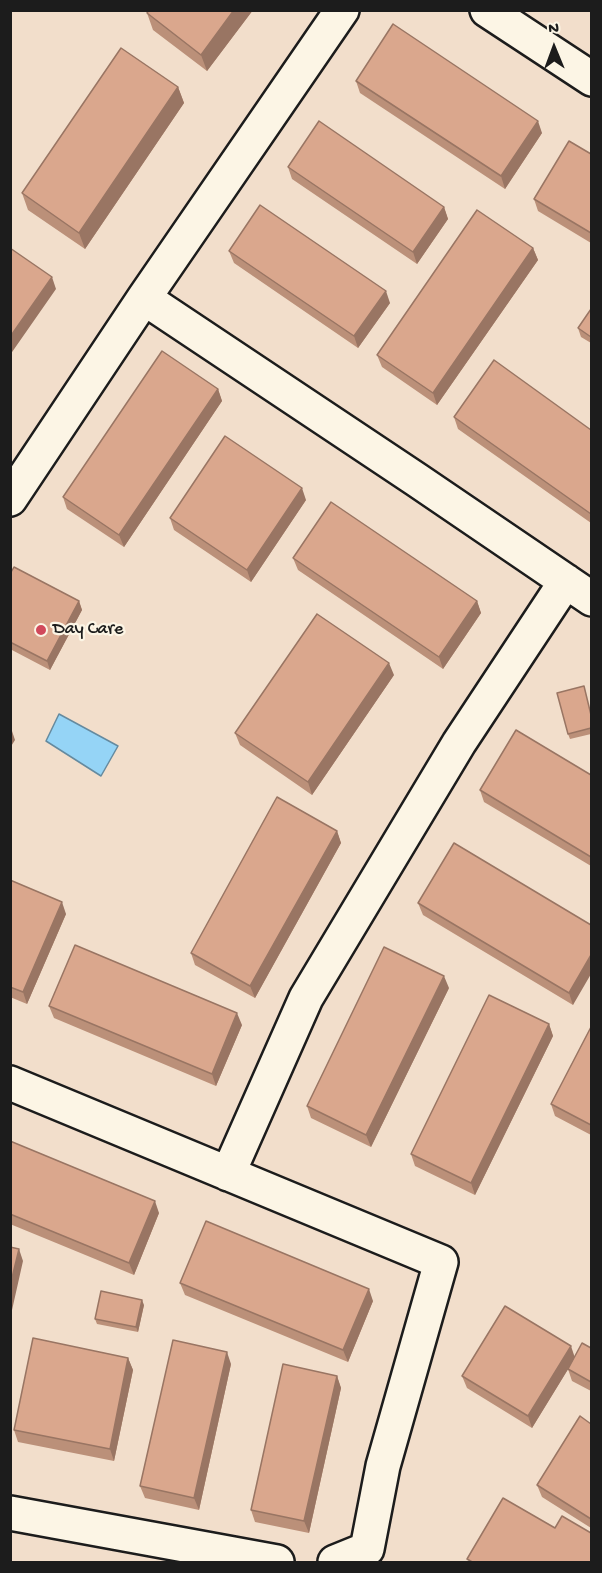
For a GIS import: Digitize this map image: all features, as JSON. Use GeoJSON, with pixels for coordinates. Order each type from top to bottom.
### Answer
{"type":"FeatureCollection","features":[{"type":"Feature","properties":{"kind":"lane"},"geometry":{"type":"LineString","coordinates":[[10,499],[144,298],[342,10]]}},
{"type":"Feature","properties":{"kind":"lane"},"geometry":{"type":"LineString","coordinates":[[487,10],[591,79]]}},
{"type":"Feature","properties":{"kind":"lane"},"geometry":{"type":"LineString","coordinates":[[144,298],[408,473],[578,590],[459,743],[306,998],[228,1174]]}},
{"type":"Feature","properties":{"kind":"lane"},"geometry":{"type":"LineString","coordinates":[[10,1083],[441,1262],[383,1466],[367,1549],[334,1563]]}},
{"type":"Feature","properties":{"kind":"lane"},"geometry":{"type":"LineString","coordinates":[[10,1513],[277,1563]]}},
{"type":"Feature","properties":{"kind":"water"},"geometry":{"type":"Polygon","coordinates":[[[59,714],[118,746],[101,776],[46,741],[59,714]]]}},
{"type":"Feature","properties":{"kind":"building"},"geometry":{"type":"Polygon","coordinates":[[[149,10],[234,10],[201,55],[147,13],[149,10]]]}},
{"type":"Feature","properties":{"kind":"building"},"geometry":{"type":"Polygon","coordinates":[[[393,24],[538,121],[501,176],[356,81],[393,24]]]}},
{"type":"Feature","properties":{"kind":"building"},"geometry":{"type":"Polygon","coordinates":[[[121,48],[178,87],[79,233],[22,193],[121,48]]]}},
{"type":"Feature","properties":{"kind":"building"},"geometry":{"type":"Polygon","coordinates":[[[319,121],[444,207],[413,252],[288,167],[319,121]]]}},
{"type":"Feature","properties":{"kind":"building"},"geometry":{"type":"Polygon","coordinates":[[[569,141],[591,154],[591,233],[534,199],[569,141]]]}},
{"type":"Feature","properties":{"kind":"building"},"geometry":{"type":"Polygon","coordinates":[[[260,205],[386,291],[354,336],[229,251],[260,205]]]}},
{"type":"Feature","properties":{"kind":"building"},"geometry":{"type":"Polygon","coordinates":[[[477,210],[533,248],[433,393],[377,355],[477,210]]]}},
{"type":"Feature","properties":{"kind":"building"},"geometry":{"type":"Polygon","coordinates":[[[10,248],[52,277],[10,337],[10,248]]]}},
{"type":"Feature","properties":{"kind":"building"},"geometry":{"type":"Polygon","coordinates":[[[591,309],[591,337],[578,328],[591,309]]]}},
{"type":"Feature","properties":{"kind":"building"},"geometry":{"type":"Polygon","coordinates":[[[162,351],[218,389],[119,535],[63,497],[162,351]]]}},
{"type":"Feature","properties":{"kind":"building"},"geometry":{"type":"Polygon","coordinates":[[[494,360],[591,430],[591,514],[454,417],[494,360]]]}},
{"type":"Feature","properties":{"kind":"building"},"geometry":{"type":"Polygon","coordinates":[[[225,436],[302,488],[247,570],[170,518],[225,436]]]}},
{"type":"Feature","properties":{"kind":"building"},"geometry":{"type":"Polygon","coordinates":[[[331,502],[477,601],[439,657],[293,558],[331,502]]]}},
{"type":"Feature","properties":{"kind":"building","name":"Day Care"},"geometry":{"type":"Polygon","coordinates":[[[14,567],[79,601],[47,661],[10,642],[10,574],[14,567]]]}},
{"type":"Feature","properties":{"kind":"building"},"geometry":{"type":"Polygon","coordinates":[[[317,614],[389,663],[308,782],[235,733],[317,614]]]}},
{"type":"Feature","properties":{"kind":"building"},"geometry":{"type":"Polygon","coordinates":[[[584,686],[591,715],[591,728],[568,734],[557,693],[584,686]]]}},
{"type":"Feature","properties":{"kind":"building"},"geometry":{"type":"Polygon","coordinates":[[[516,730],[591,775],[591,857],[480,790],[516,730]]]}},
{"type":"Feature","properties":{"kind":"building"},"geometry":{"type":"Polygon","coordinates":[[[277,797],[337,831],[250,986],[191,953],[277,797]]]}},
{"type":"Feature","properties":{"kind":"building"},"geometry":{"type":"Polygon","coordinates":[[[454,843],[591,925],[591,955],[569,993],[418,903],[454,843]]]}},
{"type":"Feature","properties":{"kind":"building"},"geometry":{"type":"Polygon","coordinates":[[[10,880],[62,902],[23,992],[10,987],[10,880]]]}},
{"type":"Feature","properties":{"kind":"building"},"geometry":{"type":"Polygon","coordinates":[[[75,945],[237,1013],[212,1074],[49,1006],[75,945]]]}},
{"type":"Feature","properties":{"kind":"building"},"geometry":{"type":"Polygon","coordinates":[[[384,947],[444,976],[366,1135],[307,1106],[384,947]]]}},
{"type":"Feature","properties":{"kind":"building"},"geometry":{"type":"Polygon","coordinates":[[[489,995],[549,1024],[471,1183],[411,1154],[489,995]]]}},
{"type":"Feature","properties":{"kind":"building"},"geometry":{"type":"Polygon","coordinates":[[[591,1027],[591,1125],[551,1104],[591,1027]]]}},
{"type":"Feature","properties":{"kind":"building"},"geometry":{"type":"Polygon","coordinates":[[[10,1141],[155,1201],[129,1263],[10,1214],[10,1141]]]}},
{"type":"Feature","properties":{"kind":"building"},"geometry":{"type":"Polygon","coordinates":[[[206,1221],[369,1289],[343,1350],[180,1283],[206,1221]]]}},
{"type":"Feature","properties":{"kind":"building"},"geometry":{"type":"Polygon","coordinates":[[[10,1247],[19,1249],[10,1286],[10,1247]]]}},
{"type":"Feature","properties":{"kind":"building"},"geometry":{"type":"Polygon","coordinates":[[[101,1291],[142,1300],[136,1327],[95,1319],[101,1291]]]}},
{"type":"Feature","properties":{"kind":"building"},"geometry":{"type":"Polygon","coordinates":[[[505,1306],[571,1346],[528,1416],[462,1376],[505,1306]]]}},
{"type":"Feature","properties":{"kind":"building"},"geometry":{"type":"Polygon","coordinates":[[[33,1338],[128,1358],[110,1449],[14,1430],[33,1338]]]}},
{"type":"Feature","properties":{"kind":"building"},"geometry":{"type":"Polygon","coordinates":[[[173,1340],[227,1352],[194,1498],[140,1486],[173,1340]]]}},
{"type":"Feature","properties":{"kind":"building"},"geometry":{"type":"Polygon","coordinates":[[[582,1343],[591,1348],[591,1382],[568,1369],[582,1343]]]}},
{"type":"Feature","properties":{"kind":"building"},"geometry":{"type":"Polygon","coordinates":[[[283,1364],[337,1376],[304,1521],[251,1510],[283,1364]]]}},
{"type":"Feature","properties":{"kind":"building"},"geometry":{"type":"Polygon","coordinates":[[[580,1416],[591,1424],[591,1519],[537,1485],[580,1416]]]}},
{"type":"Feature","properties":{"kind":"building"},"geometry":{"type":"Polygon","coordinates":[[[503,1498],[555,1528],[562,1516],[591,1533],[591,1563],[474,1563],[467,1559],[503,1498]]]}},
{"type":"Feature","properties":{"kind":"place","name":"Day Care"},"geometry":{"type":"Point","coordinates":[41,630]}}]}
